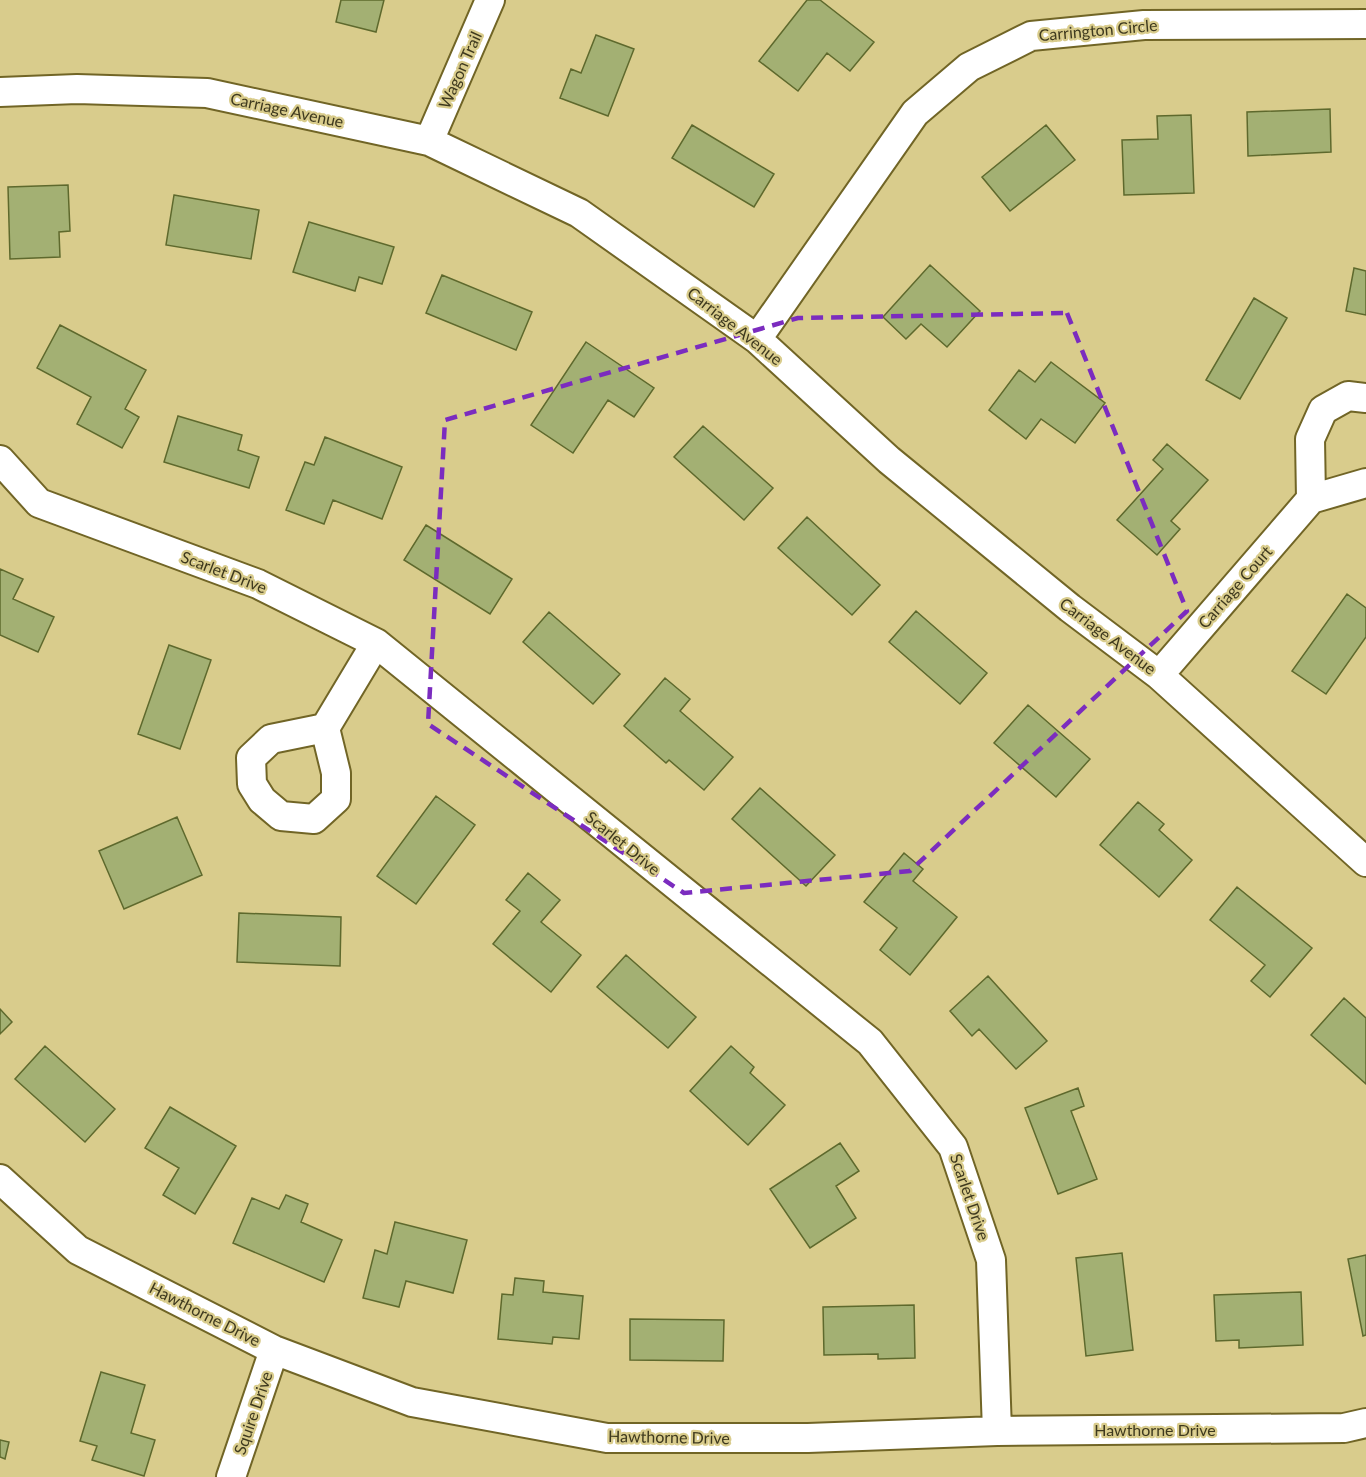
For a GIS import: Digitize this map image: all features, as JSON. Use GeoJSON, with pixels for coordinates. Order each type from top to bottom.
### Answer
{"type":"FeatureCollection","features":[{"type":"Feature","properties":{"kind":"street","name":"Wagon Trail"},"geometry":{"type":"LineString","coordinates":[[429,141],[490,0]]}},
{"type":"Feature","properties":{"kind":"street","name":"Carrington Circle"},"geometry":{"type":"LineString","coordinates":[[757,339],[915,113],[969,67],[1030,36],[1144,25],[1366,24]]}},
{"type":"Feature","properties":{"kind":"street","name":"Carriage Avenue"},"geometry":{"type":"LineString","coordinates":[[0,92],[77,88],[207,93],[429,141],[579,213],[757,339],[889,460],[1070,608],[1159,675],[1366,862]]}},
{"type":"Feature","properties":{"kind":"street"},"geometry":{"type":"LineString","coordinates":[[1366,398],[1348,396],[1323,410],[1310,439],[1311,499],[1366,483]]}},
{"type":"Feature","properties":{"kind":"street","name":"Scarlet Drive"},"geometry":{"type":"LineString","coordinates":[[0,459],[39,503],[258,584],[376,643],[870,1042],[953,1147],[991,1260],[997,1431]]}},
{"type":"Feature","properties":{"kind":"street","name":"Carriage Court"},"geometry":{"type":"LineString","coordinates":[[1159,675],[1311,499]]}},
{"type":"Feature","properties":{"kind":"street"},"geometry":{"type":"LineString","coordinates":[[325,728],[376,643]]}},
{"type":"Feature","properties":{"kind":"street","name":"Hawthorne Drive"},"geometry":{"type":"LineString","coordinates":[[0,1179],[78,1250],[274,1350],[412,1402],[607,1438],[808,1438],[997,1431],[1344,1428],[1366,1423]]}},
{"type":"Feature","properties":{"kind":"street","name":"Squire Drive"},"geometry":{"type":"LineString","coordinates":[[231,1477],[274,1350]]}},
{"type":"Feature","properties":{"kind":"highlighted area"},"geometry":{"type":"Polygon","coordinates":[[[1067,313],[1187,611],[910,871],[684,893],[428,724],[445,420],[798,318],[1067,313]]]}},
{"type":"Feature","properties":{"kind":"building"},"geometry":{"type":"Polygon","coordinates":[[[341,0],[384,0],[376,32],[336,22],[341,0]]]}},
{"type":"Feature","properties":{"kind":"building"},"geometry":{"type":"Polygon","coordinates":[[[807,0],[820,0],[874,42],[850,71],[827,53],[798,91],[759,61],[807,0]]]}},
{"type":"Feature","properties":{"kind":"building"},"geometry":{"type":"Polygon","coordinates":[[[596,35],[634,49],[608,116],[560,98],[571,69],[581,73],[596,35]]]}},
{"type":"Feature","properties":{"kind":"building"},"geometry":{"type":"Polygon","coordinates":[[[1330,109],[1331,152],[1248,156],[1247,112],[1330,109]]]}},
{"type":"Feature","properties":{"kind":"building"},"geometry":{"type":"Polygon","coordinates":[[[1191,115],[1194,193],[1124,195],[1122,140],[1158,139],[1157,116],[1191,115]]]}},
{"type":"Feature","properties":{"kind":"building"},"geometry":{"type":"Polygon","coordinates":[[[692,125],[774,174],[754,207],[672,158],[692,125]]]}},
{"type":"Feature","properties":{"kind":"building"},"geometry":{"type":"Polygon","coordinates":[[[1046,125],[1075,160],[1010,211],[982,177],[1046,125]]]}},
{"type":"Feature","properties":{"kind":"building"},"geometry":{"type":"Polygon","coordinates":[[[68,185],[70,231],[59,232],[60,257],[10,259],[8,187],[68,185]]]}},
{"type":"Feature","properties":{"kind":"building"},"geometry":{"type":"Polygon","coordinates":[[[174,195],[259,210],[251,259],[166,245],[174,195]]]}},
{"type":"Feature","properties":{"kind":"building"},"geometry":{"type":"Polygon","coordinates":[[[309,222],[394,247],[382,284],[359,277],[355,291],[293,272],[309,222]]]}},
{"type":"Feature","properties":{"kind":"building"},"geometry":{"type":"Polygon","coordinates":[[[930,265],[980,311],[947,347],[921,324],[906,339],[883,317],[930,265]]]}},
{"type":"Feature","properties":{"kind":"building"},"geometry":{"type":"Polygon","coordinates":[[[1354,268],[1366,271],[1366,315],[1346,311],[1354,268]]]}},
{"type":"Feature","properties":{"kind":"building"},"geometry":{"type":"Polygon","coordinates":[[[442,275],[532,312],[516,350],[426,313],[442,275]]]}},
{"type":"Feature","properties":{"kind":"building"},"geometry":{"type":"Polygon","coordinates":[[[1254,298],[1287,318],[1240,399],[1206,380],[1254,298]]]}},
{"type":"Feature","properties":{"kind":"building"},"geometry":{"type":"Polygon","coordinates":[[[60,325],[146,370],[125,409],[139,417],[122,448],[77,424],[91,397],[37,368],[60,325]]]}},
{"type":"Feature","properties":{"kind":"building"},"geometry":{"type":"Polygon","coordinates":[[[586,342],[654,388],[634,417],[608,400],[573,453],[531,425],[586,342]]]}},
{"type":"Feature","properties":{"kind":"building"},"geometry":{"type":"Polygon","coordinates":[[[1051,362],[1105,403],[1075,443],[1041,419],[1026,439],[989,410],[1019,370],[1035,382],[1051,362]]]}},
{"type":"Feature","properties":{"kind":"building"},"geometry":{"type":"Polygon","coordinates":[[[178,416],[242,435],[238,450],[259,457],[249,488],[164,462],[178,416]]]}},
{"type":"Feature","properties":{"kind":"building"},"geometry":{"type":"Polygon","coordinates":[[[703,426],[773,488],[744,520],[674,457],[703,426]]]}},
{"type":"Feature","properties":{"kind":"building"},"geometry":{"type":"Polygon","coordinates":[[[325,437],[402,467],[382,519],[333,500],[324,524],[286,510],[305,462],[314,465],[325,437]]]}},
{"type":"Feature","properties":{"kind":"building"},"geometry":{"type":"Polygon","coordinates":[[[1167,444],[1208,480],[1171,521],[1180,529],[1157,555],[1117,520],[1163,469],[1153,460],[1167,444]]]}},
{"type":"Feature","properties":{"kind":"building"},"geometry":{"type":"Polygon","coordinates":[[[807,517],[880,585],[852,615],[778,548],[807,517]]]}},
{"type":"Feature","properties":{"kind":"building"},"geometry":{"type":"Polygon","coordinates":[[[426,525],[512,579],[490,614],[404,560],[426,525]]]}},
{"type":"Feature","properties":{"kind":"building"},"geometry":{"type":"Polygon","coordinates":[[[0,569],[23,579],[13,599],[54,617],[38,652],[0,635],[0,569]]]}},
{"type":"Feature","properties":{"kind":"building"},"geometry":{"type":"Polygon","coordinates":[[[1347,594],[1366,608],[1366,637],[1326,694],[1292,671],[1347,594]]]}},
{"type":"Feature","properties":{"kind":"building"},"geometry":{"type":"Polygon","coordinates":[[[916,611],[987,673],[960,704],[889,642],[916,611]]]}},
{"type":"Feature","properties":{"kind":"building"},"geometry":{"type":"Polygon","coordinates":[[[549,612],[620,674],[593,704],[523,642],[549,612]]]}},
{"type":"Feature","properties":{"kind":"building"},"geometry":{"type":"Polygon","coordinates":[[[169,645],[211,660],[180,749],[138,734],[169,645]]]}},
{"type":"Feature","properties":{"kind":"building"},"geometry":{"type":"Polygon","coordinates":[[[665,678],[690,699],[680,711],[733,757],[704,790],[669,760],[666,763],[624,726],[665,678]]]}},
{"type":"Feature","properties":{"kind":"building"},"geometry":{"type":"Polygon","coordinates":[[[1028,705],[1090,759],[1056,797],[994,743],[1028,705]]]}},
{"type":"Feature","properties":{"kind":"building"},"geometry":{"type":"Polygon","coordinates":[[[760,788],[835,855],[806,886],[732,819],[760,788]]]}},
{"type":"Feature","properties":{"kind":"building"},"geometry":{"type":"Polygon","coordinates":[[[436,796],[475,825],[416,904],[377,876],[436,796]]]}},
{"type":"Feature","properties":{"kind":"building"},"geometry":{"type":"Polygon","coordinates":[[[1138,802],[1164,824],[1159,830],[1192,860],[1159,897],[1100,845],[1138,802]]]}},
{"type":"Feature","properties":{"kind":"building"},"geometry":{"type":"Polygon","coordinates":[[[177,817],[202,875],[124,909],[99,851],[177,817]]]}},
{"type":"Feature","properties":{"kind":"building"},"geometry":{"type":"Polygon","coordinates":[[[904,853],[923,869],[913,881],[957,917],[910,975],[880,950],[897,928],[864,902],[904,853]]]}},
{"type":"Feature","properties":{"kind":"building"},"geometry":{"type":"Polygon","coordinates":[[[528,873],[560,900],[541,922],[581,955],[551,992],[493,944],[520,911],[506,900],[528,873]]]}},
{"type":"Feature","properties":{"kind":"building"},"geometry":{"type":"Polygon","coordinates":[[[1237,887],[1312,948],[1270,997],[1251,981],[1265,965],[1210,920],[1237,887]]]}},
{"type":"Feature","properties":{"kind":"building"},"geometry":{"type":"Polygon","coordinates":[[[239,913],[341,917],[340,966],[237,962],[239,913]]]}},
{"type":"Feature","properties":{"kind":"building"},"geometry":{"type":"Polygon","coordinates":[[[626,955],[696,1017],[668,1048],[597,987],[626,955]]]}},
{"type":"Feature","properties":{"kind":"building"},"geometry":{"type":"Polygon","coordinates":[[[988,976],[1047,1041],[1016,1069],[979,1029],[972,1036],[950,1011],[988,976]]]}},
{"type":"Feature","properties":{"kind":"building"},"geometry":{"type":"Polygon","coordinates":[[[1344,998],[1366,1018],[1366,1084],[1311,1035],[1344,998]]]}},
{"type":"Feature","properties":{"kind":"building"},"geometry":{"type":"Polygon","coordinates":[[[0,1009],[12,1022],[0,1034],[0,1009]]]}},
{"type":"Feature","properties":{"kind":"building"},"geometry":{"type":"Polygon","coordinates":[[[45,1046],[115,1109],[85,1142],[15,1079],[45,1046]]]}},
{"type":"Feature","properties":{"kind":"building"},"geometry":{"type":"Polygon","coordinates":[[[731,1046],[754,1067],[750,1073],[785,1105],[748,1145],[690,1091],[731,1046]]]}},
{"type":"Feature","properties":{"kind":"building"},"geometry":{"type":"Polygon","coordinates":[[[1078,1088],[1084,1106],[1071,1111],[1097,1179],[1058,1194],[1025,1108],[1078,1088]]]}},
{"type":"Feature","properties":{"kind":"building"},"geometry":{"type":"Polygon","coordinates":[[[170,1107],[236,1146],[195,1214],[163,1195],[179,1168],[145,1148],[170,1107]]]}},
{"type":"Feature","properties":{"kind":"building"},"geometry":{"type":"Polygon","coordinates":[[[840,1143],[859,1171],[836,1186],[856,1218],[810,1248],[770,1189],[840,1143]]]}},
{"type":"Feature","properties":{"kind":"building"},"geometry":{"type":"Polygon","coordinates":[[[286,1195],[308,1204],[301,1222],[342,1240],[324,1282],[233,1243],[252,1198],[279,1209],[286,1195]]]}},
{"type":"Feature","properties":{"kind":"building"},"geometry":{"type":"Polygon","coordinates":[[[395,1222],[467,1240],[453,1293],[406,1281],[399,1307],[363,1298],[375,1250],[387,1254],[395,1222]]]}},
{"type":"Feature","properties":{"kind":"building"},"geometry":{"type":"Polygon","coordinates":[[[1122,1253],[1133,1350],[1086,1356],[1076,1258],[1122,1253]]]}},
{"type":"Feature","properties":{"kind":"building"},"geometry":{"type":"Polygon","coordinates":[[[1366,1255],[1366,1335],[1363,1336],[1348,1259],[1366,1255]]]}},
{"type":"Feature","properties":{"kind":"building"},"geometry":{"type":"Polygon","coordinates":[[[515,1278],[544,1281],[543,1292],[583,1296],[579,1339],[553,1337],[552,1344],[498,1339],[502,1294],[513,1295],[515,1278]]]}},
{"type":"Feature","properties":{"kind":"building"},"geometry":{"type":"Polygon","coordinates":[[[1301,1292],[1303,1345],[1239,1348],[1239,1340],[1216,1341],[1214,1295],[1301,1292]]]}},
{"type":"Feature","properties":{"kind":"building"},"geometry":{"type":"Polygon","coordinates":[[[914,1305],[915,1358],[878,1359],[878,1354],[824,1355],[823,1307],[914,1305]]]}},
{"type":"Feature","properties":{"kind":"building"},"geometry":{"type":"Polygon","coordinates":[[[630,1319],[724,1320],[723,1361],[630,1360],[630,1319]]]}},
{"type":"Feature","properties":{"kind":"building"},"geometry":{"type":"Polygon","coordinates":[[[101,1372],[145,1385],[131,1433],[155,1440],[144,1476],[92,1460],[97,1446],[80,1441],[101,1372]]]}},
{"type":"Feature","properties":{"kind":"building"},"geometry":{"type":"Polygon","coordinates":[[[0,1440],[9,1442],[5,1459],[0,1457],[0,1440]]]}}]}
